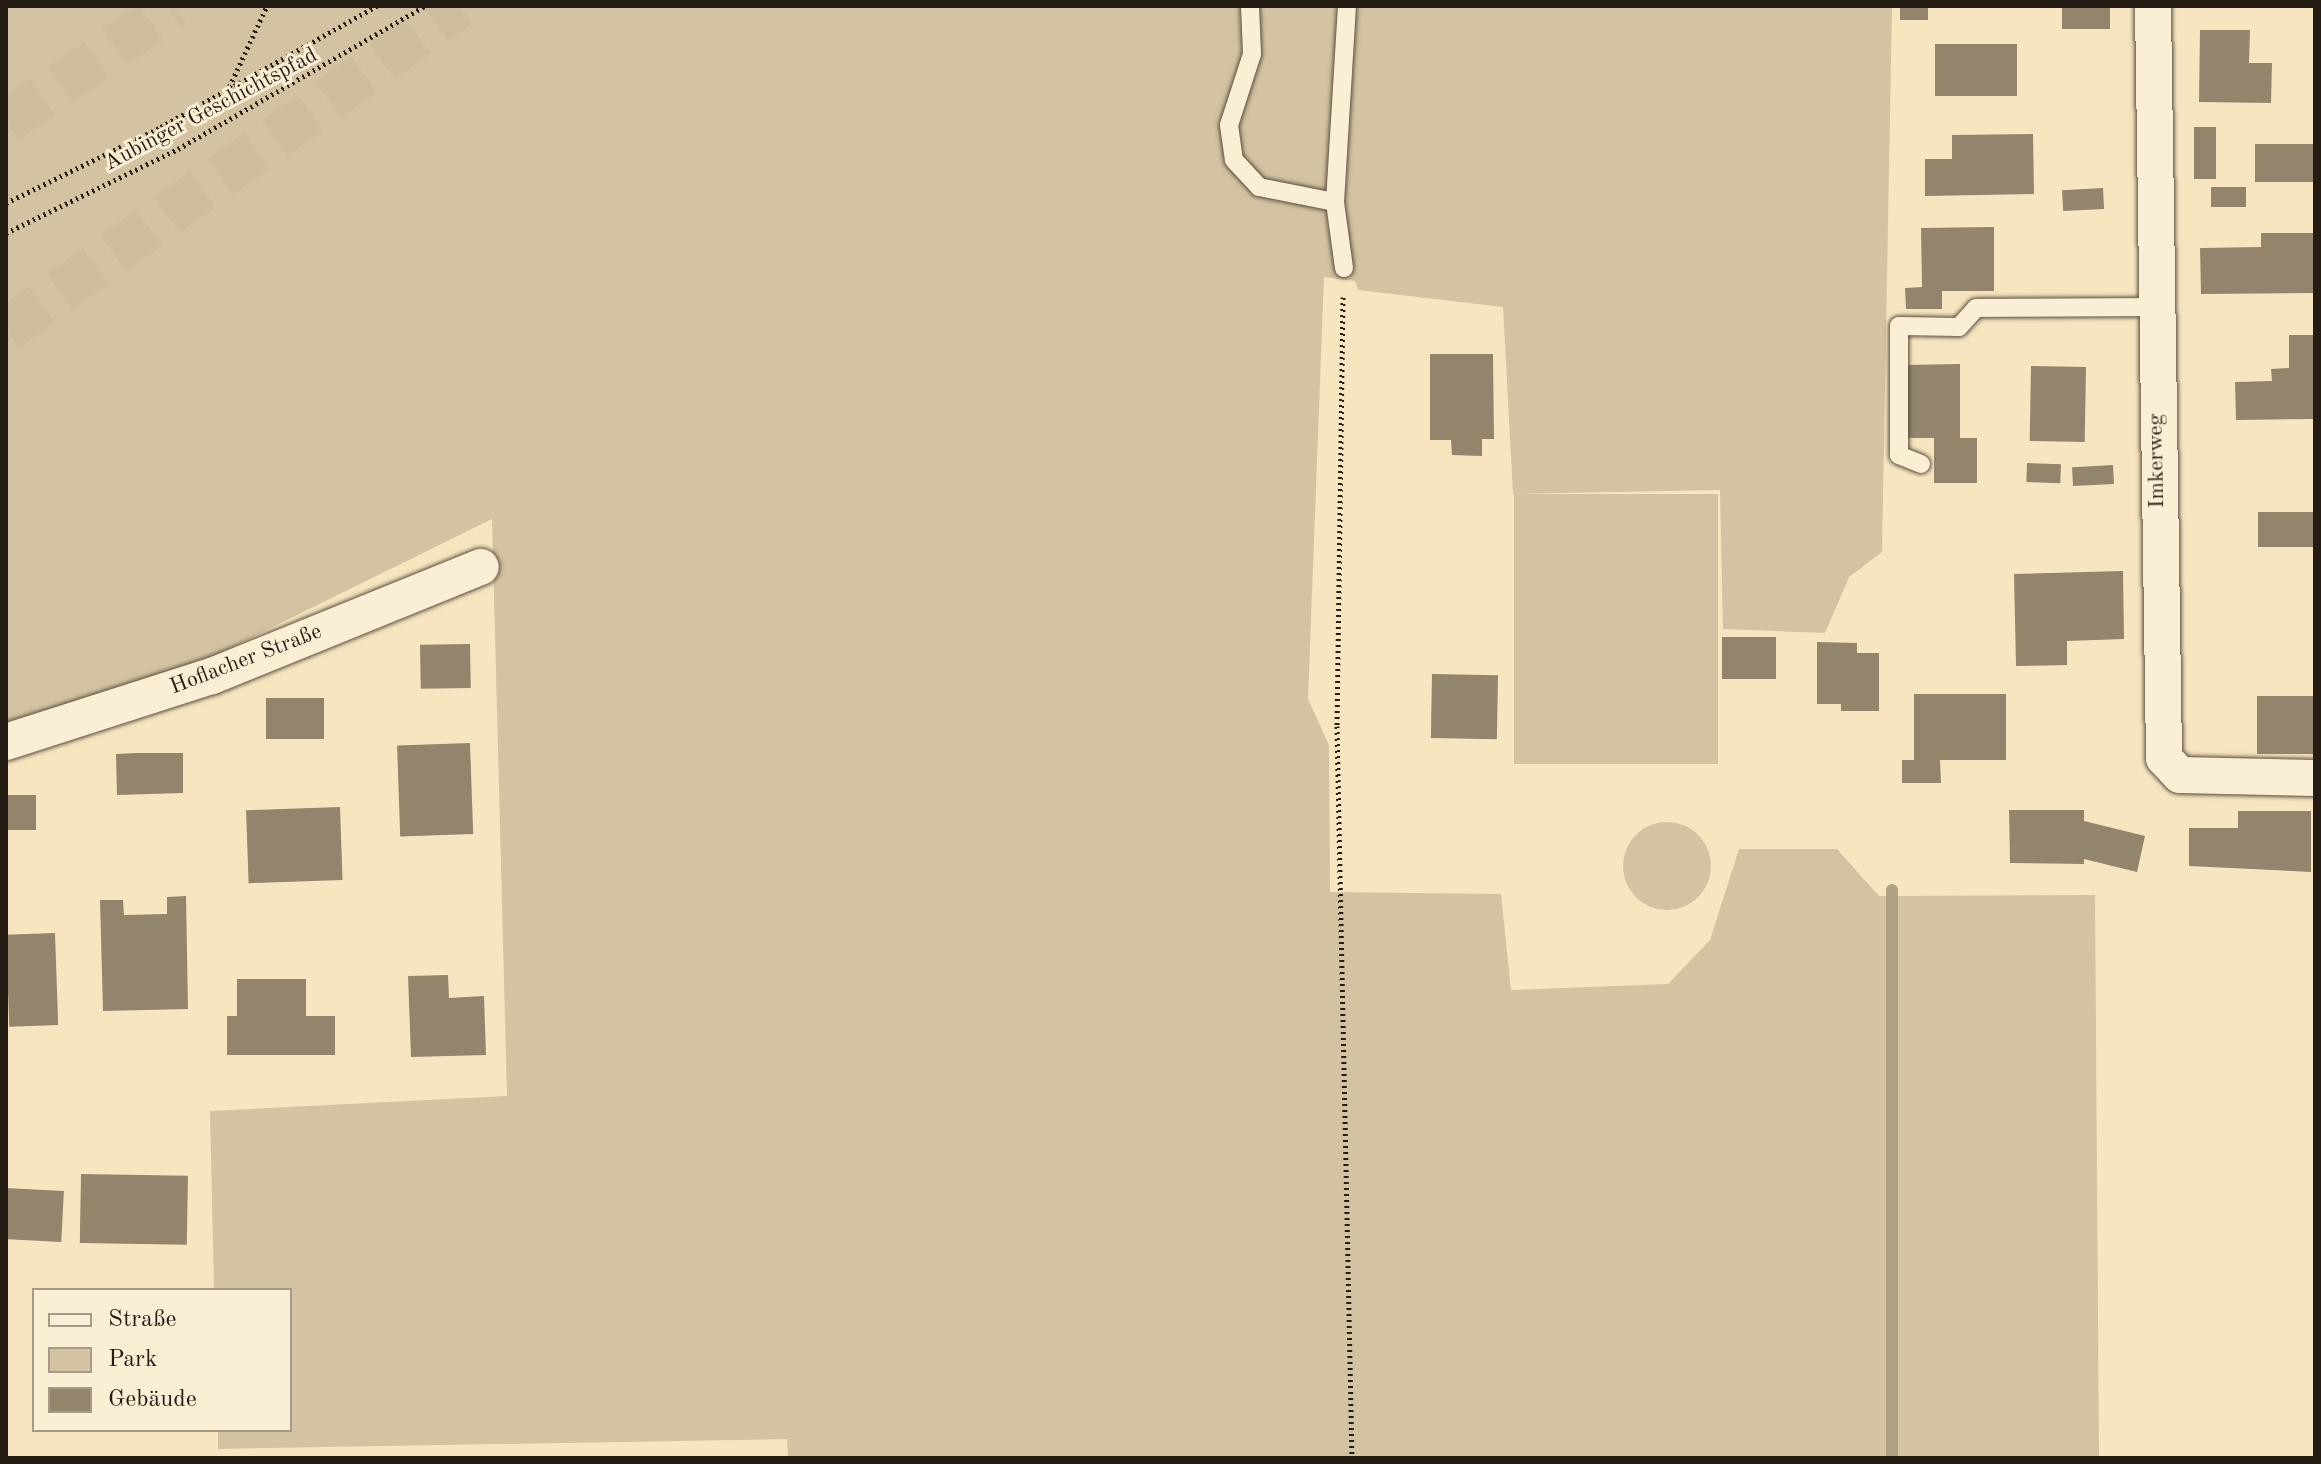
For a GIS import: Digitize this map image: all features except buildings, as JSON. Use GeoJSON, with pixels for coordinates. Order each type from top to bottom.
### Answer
{"type":"FeatureCollection","features":[{"type":"Feature","properties":{"kind":"street","name":"Imkerweg"},"geometry":{"type":"LineString","coordinates":[[2153,6],[2154,307],[2164,758],[2180,775],[2315,778]]}},
{"type":"Feature","properties":{"kind":"street","name":"Hoflacher Straße"},"geometry":{"type":"LineString","coordinates":[[6,742],[212,676],[481,567]]}},
{"type":"Feature","properties":{"kind":"lane"},"geometry":{"type":"LineString","coordinates":[[1250,6],[1252,54],[1229,125],[1234,160],[1259,187],[1335,202]]}},
{"type":"Feature","properties":{"kind":"lane"},"geometry":{"type":"LineString","coordinates":[[1344,268],[1335,202],[1347,6]]}},
{"type":"Feature","properties":{"kind":"lane"},"geometry":{"type":"LineString","coordinates":[[1921,464],[1899,455],[1899,326],[1959,327],[1976,308],[2154,307]]}},
{"type":"Feature","properties":{"kind":"path"},"geometry":{"type":"LineString","coordinates":[[227,92],[267,6]]}},
{"type":"Feature","properties":{"kind":"path"},"geometry":{"type":"LineString","coordinates":[[6,203],[227,92],[377,6]]}},
{"type":"Feature","properties":{"kind":"path","name":"Aubinger Geschichtspfad"},"geometry":{"type":"LineString","coordinates":[[6,233],[178,149],[425,6]]}},
{"type":"Feature","properties":{"kind":"path"},"geometry":{"type":"LineString","coordinates":[[1344,268],[1337,726],[1352,1458]]}},
{"type":"Feature","properties":{"kind":"green space"},"geometry":{"type":"Polygon","coordinates":[[[6,6],[1892,6],[1882,552],[1849,577],[1825,633],[1723,629],[1720,490],[1513,494],[1503,307],[1358,290],[1355,281],[1324,277],[1308,699],[1329,745],[1330,892],[1501,894],[1511,990],[1668,984],[1710,940],[1739,849],[1837,849],[1879,896],[2095,895],[2099,1458],[788,1458],[787,1439],[218,1449],[218,1432],[292,1432],[292,1288],[214,1288],[210,1111],[507,1096],[492,519],[212,657],[6,724],[6,6]]]}},
{"type":"Feature","properties":{"kind":"green space"},"geometry":{"type":"Polygon","coordinates":[[[1514,494],[1718,494],[1718,764],[1514,764],[1514,494]]]}},
{"type":"Feature","properties":{"kind":"green space"},"geometry":{"type":"Polygon","coordinates":[[[1667,822],[1684,826],[1698,835],[1707,849],[1711,866],[1707,883],[1698,897],[1684,906],[1667,910],[1650,906],[1636,897],[1627,883],[1623,866],[1627,849],[1636,835],[1650,826],[1667,822]]]}},
{"type":"Feature","properties":{"kind":"waterway"},"geometry":{"type":"LineString","coordinates":[[1892,890],[1892,1458]]}},
{"type":"Feature","properties":{"kind":"tunnel"},"geometry":{"type":"LineString","coordinates":[[6,122],[174,6]]}},
{"type":"Feature","properties":{"kind":"tunnel"},"geometry":{"type":"LineString","coordinates":[[6,330],[459,6]]}}]}
